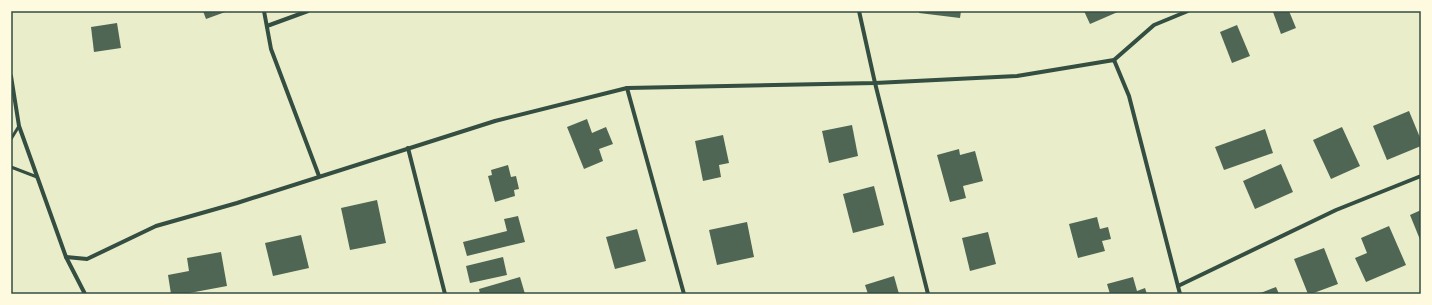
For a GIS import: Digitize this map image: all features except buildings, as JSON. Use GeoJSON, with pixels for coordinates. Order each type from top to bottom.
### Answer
{"type":"FeatureCollection","features":[{"type":"Feature","properties":{"kind":"street"},"geometry":{"type":"LineString","coordinates":[[264,11],[271,49],[319,176]]}},
{"type":"Feature","properties":{"kind":"street"},"geometry":{"type":"LineString","coordinates":[[266,26],[308,11]]}},
{"type":"Feature","properties":{"kind":"street"},"geometry":{"type":"LineString","coordinates":[[859,11],[875,83],[928,294]]}},
{"type":"Feature","properties":{"kind":"street"},"geometry":{"type":"LineString","coordinates":[[66,257],[87,258],[156,226],[238,203],[495,120],[626,88],[875,83],[1016,76],[1114,60],[1154,25],[1188,11]]}},
{"type":"Feature","properties":{"kind":"street"},"geometry":{"type":"LineString","coordinates":[[1114,60],[1129,96],[1180,294]]}},
{"type":"Feature","properties":{"kind":"street"},"geometry":{"type":"LineString","coordinates":[[11,76],[19,126],[66,257],[85,294]]}},
{"type":"Feature","properties":{"kind":"street"},"geometry":{"type":"LineString","coordinates":[[626,88],[684,294]]}},
{"type":"Feature","properties":{"kind":"street"},"geometry":{"type":"LineString","coordinates":[[408,148],[445,294]]}},
{"type":"Feature","properties":{"kind":"street"},"geometry":{"type":"LineString","coordinates":[[1178,286],[1336,210],[1421,176]]}},
{"type":"Feature","properties":{"kind":"lane"},"geometry":{"type":"LineString","coordinates":[[11,139],[19,126]]}},
{"type":"Feature","properties":{"kind":"lane"},"geometry":{"type":"LineString","coordinates":[[11,167],[37,177]]}}]}
